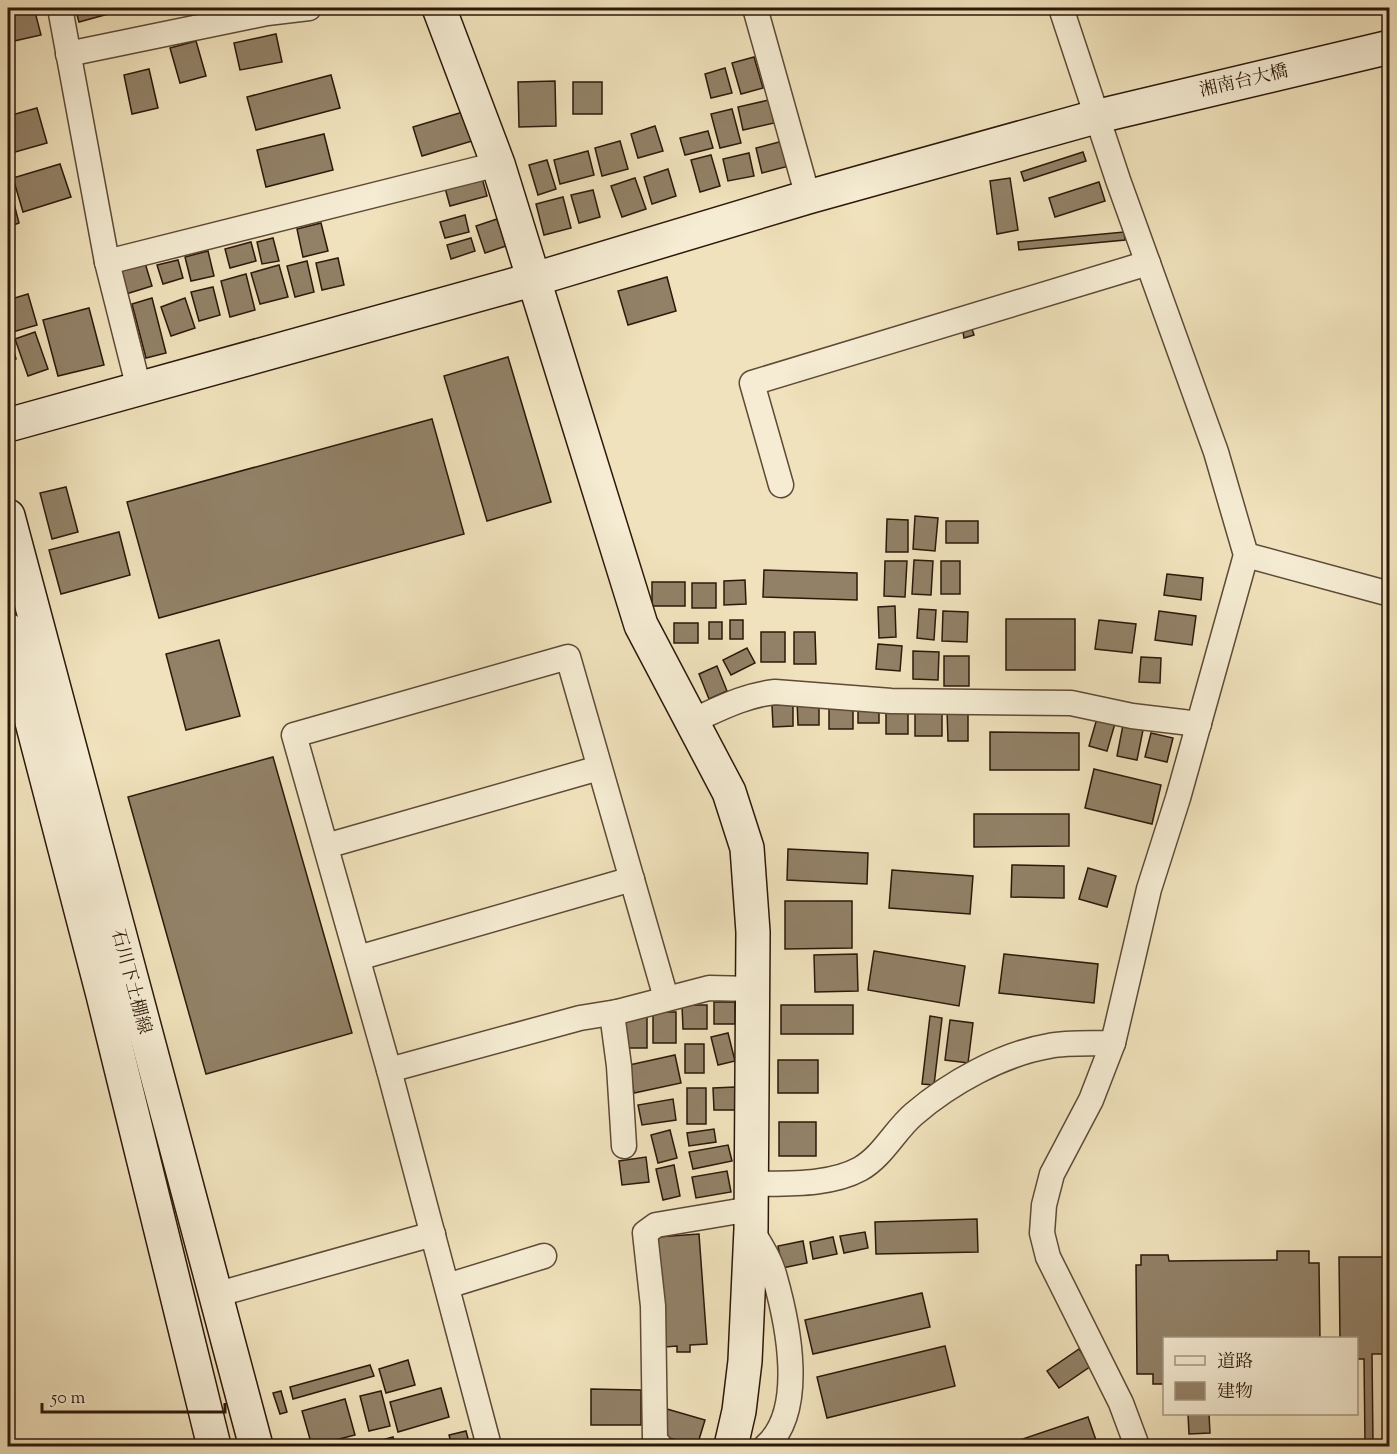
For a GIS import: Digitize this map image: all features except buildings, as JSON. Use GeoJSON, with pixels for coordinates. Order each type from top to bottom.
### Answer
{"type":"FeatureCollection","features":[{"type":"Feature","properties":{"kind":"street"},"geometry":{"type":"LineString","coordinates":[[60,8],[107,262],[140,389]]}},
{"type":"Feature","properties":{"kind":"street"},"geometry":{"type":"LineString","coordinates":[[68,54],[267,13],[309,8]]}},
{"type":"Feature","properties":{"kind":"street"},"geometry":{"type":"LineString","coordinates":[[439,8],[498,164],[641,625],[729,792],[747,848],[752,905],[753,989],[751,1207],[745,1361],[739,1411],[731,1446]]}},
{"type":"Feature","properties":{"kind":"street"},"geometry":{"type":"LineString","coordinates":[[755,8],[808,197]]}},
{"type":"Feature","properties":{"kind":"street"},"geometry":{"type":"LineString","coordinates":[[1061,8],[1099,116],[1118,180],[1216,452],[1246,555],[1199,724],[1149,888],[1113,1043],[1091,1100],[1053,1174],[1044,1205],[1042,1233],[1048,1257],[1121,1403],[1137,1446]]}},
{"type":"Feature","properties":{"kind":"street","name":"湘南台大橋"},"geometry":{"type":"LineString","coordinates":[[8,426],[535,279],[808,197],[1099,116],[1389,47]]}},
{"type":"Feature","properties":{"kind":"street"},"geometry":{"type":"LineString","coordinates":[[107,262],[498,164]]}},
{"type":"Feature","properties":{"kind":"street"},"geometry":{"type":"LineString","coordinates":[[781,484],[752,382],[1148,263]]}},
{"type":"Feature","properties":{"kind":"street","name":"石川下土棚線"},"geometry":{"type":"LineString","coordinates":[[8,516],[256,1446]]}},
{"type":"Feature","properties":{"kind":"street"},"geometry":{"type":"LineString","coordinates":[[1246,555],[1389,594]]}},
{"type":"Feature","properties":{"kind":"street","name":"石川下土棚線"},"geometry":{"type":"LineString","coordinates":[[8,630],[97,972],[214,1446]]}},
{"type":"Feature","properties":{"kind":"street"},"geometry":{"type":"LineString","coordinates":[[489,1446],[389,1070],[294,735],[568,657],[666,998]]}},
{"type":"Feature","properties":{"kind":"street"},"geometry":{"type":"LineString","coordinates":[[692,721],[736,701],[760,693],[776,692],[891,701],[1071,703],[1132,717],[1199,724]]}},
{"type":"Feature","properties":{"kind":"street"},"geometry":{"type":"LineString","coordinates":[[326,846],[599,768]]}},
{"type":"Feature","properties":{"kind":"street"},"geometry":{"type":"LineString","coordinates":[[357,958],[632,879]]}},
{"type":"Feature","properties":{"kind":"street"},"geometry":{"type":"LineString","coordinates":[[389,1070],[580,1018],[617,1012],[709,988],[753,989]]}},
{"type":"Feature","properties":{"kind":"street"},"geometry":{"type":"LineString","coordinates":[[617,1012],[613,1021],[619,1066],[624,1146]]}},
{"type":"Feature","properties":{"kind":"street"},"geometry":{"type":"LineString","coordinates":[[660,1446],[655,1440],[653,1306],[645,1233],[656,1225],[751,1207],[807,1182],[859,1169],[874,1158],[926,1104],[979,1072],[1026,1052],[1050,1046],[1113,1043]]}},
{"type":"Feature","properties":{"kind":"street"},"geometry":{"type":"LineString","coordinates":[[751,1207],[775,1277],[791,1367],[790,1390],[781,1424],[765,1446]]}},
{"type":"Feature","properties":{"kind":"street"},"geometry":{"type":"LineString","coordinates":[[215,1295],[433,1234]]}},
{"type":"Feature","properties":{"kind":"street"},"geometry":{"type":"LineString","coordinates":[[447,1286],[544,1256]]}}]}
